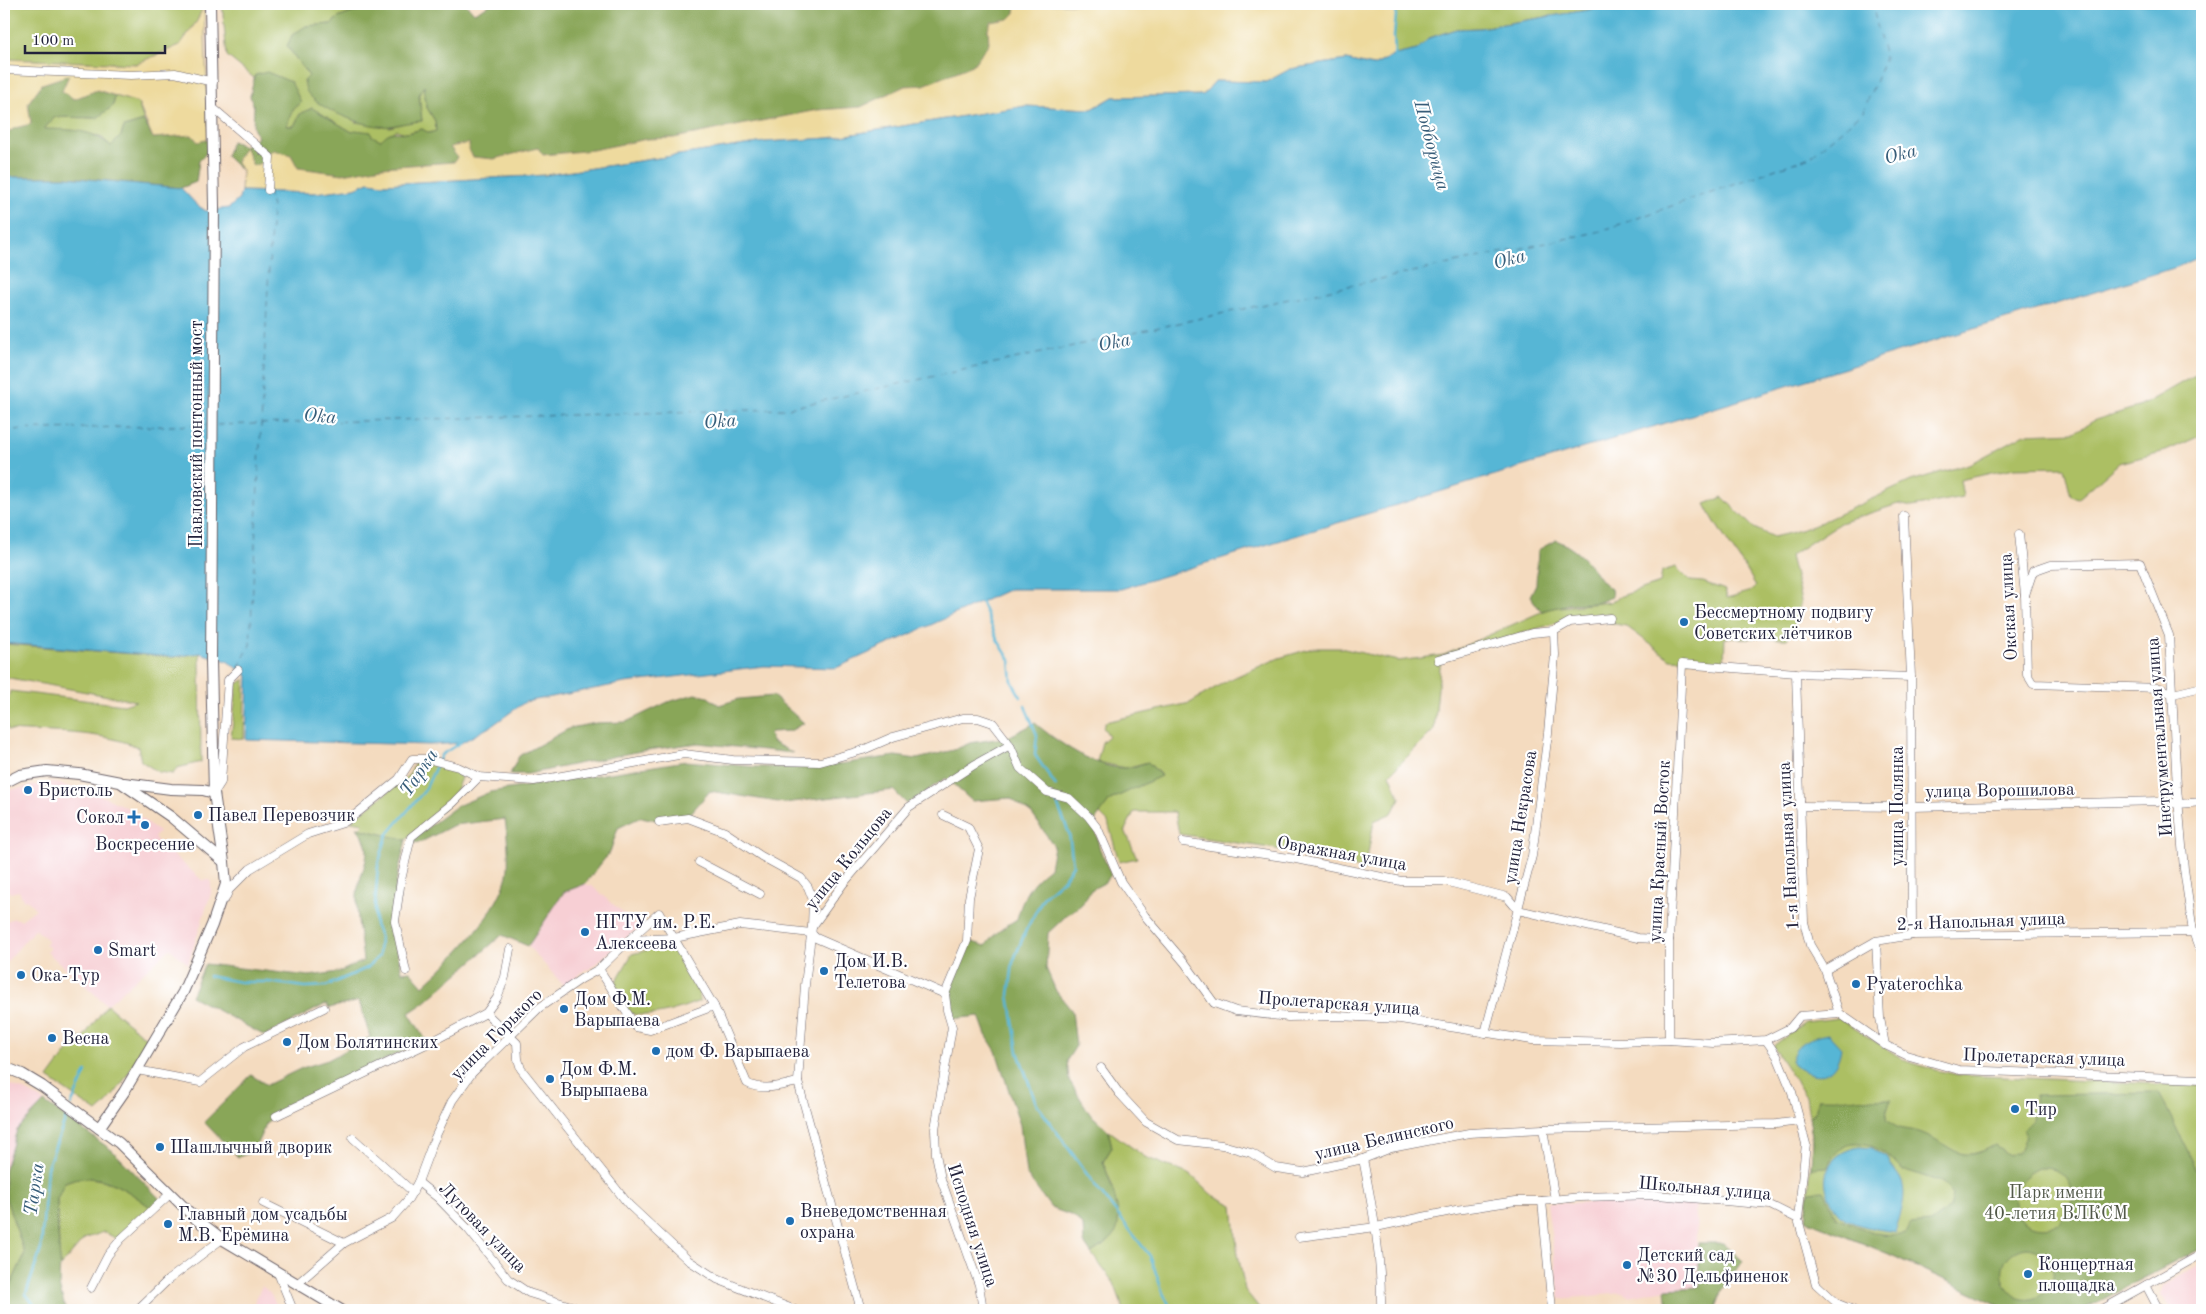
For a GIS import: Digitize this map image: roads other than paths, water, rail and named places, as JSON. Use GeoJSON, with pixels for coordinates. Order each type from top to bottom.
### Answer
{"type":"FeatureCollection","features":[{"type":"Feature","properties":{"kind":"main road","name":"Павловский понтонный мост"},"geometry":{"type":"LineString","coordinates":[[99,1128],[137,1070],[183,992],[218,911],[226,884],[214,793],[212,661],[214,206],[210,4]]}},
{"type":"Feature","properties":{"kind":"main road"},"geometry":{"type":"LineString","coordinates":[[4,784],[20,775],[47,771],[80,774],[171,789],[203,790],[214,793]]}},
{"type":"Feature","properties":{"kind":"main road"},"geometry":{"type":"LineString","coordinates":[[120,782],[170,816],[224,862]]}},
{"type":"Feature","properties":{"kind":"main road"},"geometry":{"type":"LineString","coordinates":[[4,1067],[30,1078],[119,1143],[196,1219],[222,1239],[341,1310]]}},
{"type":"Feature","properties":{"kind":"street"},"geometry":{"type":"LineString","coordinates":[[4,70],[131,75],[175,73],[213,82]]}},
{"type":"Feature","properties":{"kind":"street"},"geometry":{"type":"LineString","coordinates":[[213,108],[270,157],[268,190]]}},
{"type":"Feature","properties":{"kind":"street","name":"улица Полянка"},"geometry":{"type":"LineString","coordinates":[[1904,516],[1911,677],[1912,936]]}},
{"type":"Feature","properties":{"kind":"street","name":"Окская улица"},"geometry":{"type":"LineString","coordinates":[[2019,534],[2025,595],[2027,674],[2033,684],[2159,688],[2173,694],[2202,687]]}},
{"type":"Feature","properties":{"kind":"street","name":"Инструментальная улица"},"geometry":{"type":"LineString","coordinates":[[2025,595],[2033,570],[2050,565],[2140,563],[2170,635],[2178,804],[2193,932],[2202,951]]}},
{"type":"Feature","properties":{"kind":"street"},"geometry":{"type":"LineString","coordinates":[[1438,660],[1532,633],[1554,631],[1570,622],[1610,618]]}},
{"type":"Feature","properties":{"kind":"street","name":"улица Некрасова"},"geometry":{"type":"LineString","coordinates":[[1485,1033],[1532,856],[1548,733],[1555,655],[1554,631]]}},
{"type":"Feature","properties":{"kind":"street","name":"улица Красный Восток"},"geometry":{"type":"LineString","coordinates":[[1669,1040],[1669,940],[1682,664],[1796,673]]}},
{"type":"Feature","properties":{"kind":"street"},"geometry":{"type":"LineString","coordinates":[[214,793],[221,782],[228,680],[238,670]]}},
{"type":"Feature","properties":{"kind":"street"},"geometry":{"type":"LineString","coordinates":[[1796,673],[1911,677]]}},
{"type":"Feature","properties":{"kind":"street","name":"1-я Напольная улица"},"geometry":{"type":"LineString","coordinates":[[1796,673],[1804,922],[1810,945],[1825,970],[1839,1013]]}},
{"type":"Feature","properties":{"kind":"street","name":"Пролетарская улица"},"geometry":{"type":"LineString","coordinates":[[479,777],[534,781],[684,754],[733,760],[820,762],[863,750],[894,737],[963,718],[978,718],[993,723],[1010,745],[1020,768],[1047,792],[1069,798],[1093,822],[1098,829],[1121,882],[1145,916],[1185,962],[1214,1003],[1236,1011],[1288,1018],[1337,1016],[1400,1019],[1532,1040],[1621,1042],[1669,1040],[1713,1043],[1766,1040]]}},
{"type":"Feature","properties":{"kind":"street","name":"улица Кольцова"},"geometry":{"type":"LineString","coordinates":[[812,930],[842,884],[909,807],[974,765],[1010,745]]}},
{"type":"Feature","properties":{"kind":"street"},"geometry":{"type":"LineString","coordinates":[[218,911],[229,890],[250,869],[308,834],[343,823],[399,779],[412,759],[427,759],[447,765],[479,777],[453,803],[410,837],[395,920],[406,971]]}},
{"type":"Feature","properties":{"kind":"street","name":"улица Ворошилова"},"geometry":{"type":"LineString","coordinates":[[1799,806],[1912,807],[2162,801],[2178,804],[2202,802]]}},
{"type":"Feature","properties":{"kind":"street"},"geometry":{"type":"LineString","coordinates":[[629,940],[674,938],[740,925],[812,930],[816,938],[945,994],[967,941],[969,898],[979,849],[968,827],[943,815]]}},
{"type":"Feature","properties":{"kind":"street","name":"улица Кольцова"},"geometry":{"type":"LineString","coordinates":[[659,822],[688,818],[725,832],[761,856],[801,878],[808,887],[813,900],[812,930],[805,985],[798,1082],[862,1310]]}},
{"type":"Feature","properties":{"kind":"street","name":"Овражная улица"},"geometry":{"type":"LineString","coordinates":[[1183,842],[1296,859],[1401,882],[1444,881],[1507,897],[1518,910]]}},
{"type":"Feature","properties":{"kind":"street"},"geometry":{"type":"LineString","coordinates":[[699,862],[760,894]]}},
{"type":"Feature","properties":{"kind":"street"},"geometry":{"type":"LineString","coordinates":[[1518,910],[1638,938],[1669,940]]}},
{"type":"Feature","properties":{"kind":"street","name":"улица Горького"},"geometry":{"type":"LineString","coordinates":[[297,1284],[344,1243],[392,1218],[413,1192],[452,1101],[472,1073],[539,1008],[561,991],[599,969],[659,912],[674,938]]}},
{"type":"Feature","properties":{"kind":"street","name":"2-я Напольная улица"},"geometry":{"type":"LineString","coordinates":[[1885,1045],[1880,1018],[1876,941],[1912,936],[2193,932]]}},
{"type":"Feature","properties":{"kind":"street"},"geometry":{"type":"LineString","coordinates":[[674,938],[714,1006],[747,1083],[752,1086],[765,1088],[798,1082]]}},
{"type":"Feature","properties":{"kind":"street"},"geometry":{"type":"LineString","coordinates":[[1825,970],[1876,941]]}},
{"type":"Feature","properties":{"kind":"street"},"geometry":{"type":"LineString","coordinates":[[276,1116],[435,1040],[486,1013],[497,998],[505,977],[510,949]]}},
{"type":"Feature","properties":{"kind":"street"},"geometry":{"type":"LineString","coordinates":[[599,969],[636,1027],[650,1030],[714,1006]]}},
{"type":"Feature","properties":{"kind":"street","name":"Исподняя улица"},"geometry":{"type":"LineString","coordinates":[[945,994],[946,1010],[952,1027],[935,1128],[936,1154],[941,1179],[979,1285],[983,1310]]}},
{"type":"Feature","properties":{"kind":"street"},"geometry":{"type":"LineString","coordinates":[[137,1070],[200,1082],[244,1047],[324,1008]]}},
{"type":"Feature","properties":{"kind":"street"},"geometry":{"type":"LineString","coordinates":[[486,1013],[517,1042],[518,1059],[521,1069],[629,1205],[688,1260],[717,1279],[795,1310]]}},
{"type":"Feature","properties":{"kind":"street"},"geometry":{"type":"LineString","coordinates":[[1839,1013],[1800,1016],[1790,1028],[1766,1040],[1777,1056],[1792,1092],[1806,1144],[1798,1220],[1816,1284],[1838,1304],[1854,1310]]}},
{"type":"Feature","properties":{"kind":"street","name":"Пролетарская улица"},"geometry":{"type":"LineString","coordinates":[[1839,1013],[1885,1045],[1906,1055],[1959,1070],[2202,1079]]}},
{"type":"Feature","properties":{"kind":"street","name":"улица Белинского"},"geometry":{"type":"LineString","coordinates":[[1101,1068],[1119,1093],[1146,1122],[1178,1140],[1222,1145],[1252,1153],[1276,1168],[1303,1172],[1363,1159],[1391,1148],[1470,1133],[1543,1129],[1776,1124],[1800,1121]]}},
{"type":"Feature","properties":{"kind":"street"},"geometry":{"type":"LineString","coordinates":[[1543,1129],[1555,1200]]}},
{"type":"Feature","properties":{"kind":"street","name":"Луговая улица"},"geometry":{"type":"LineString","coordinates":[[353,1138],[413,1192]]}},
{"type":"Feature","properties":{"kind":"street"},"geometry":{"type":"LineString","coordinates":[[1363,1159],[1376,1227],[1382,1276],[1381,1310]]}},
{"type":"Feature","properties":{"kind":"street","name":"Луговая улица"},"geometry":{"type":"LineString","coordinates":[[418,1182],[438,1198],[468,1229],[508,1279],[529,1293],[584,1310]]}},
{"type":"Feature","properties":{"kind":"street"},"geometry":{"type":"LineString","coordinates":[[91,1288],[108,1255],[121,1238],[170,1194]]}},
{"type":"Feature","properties":{"kind":"street","name":"Школьная улица"},"geometry":{"type":"LineString","coordinates":[[1299,1237],[1376,1227],[1516,1200],[1542,1202],[1657,1195],[1770,1205],[1798,1220]]}},
{"type":"Feature","properties":{"kind":"street"},"geometry":{"type":"LineString","coordinates":[[1542,1202],[1552,1310]]}},
{"type":"Feature","properties":{"kind":"street"},"geometry":{"type":"LineString","coordinates":[[263,1203],[344,1243]]}},
{"type":"Feature","properties":{"kind":"street"},"geometry":{"type":"LineString","coordinates":[[137,1310],[168,1280],[222,1239]]}},
{"type":"Feature","properties":{"kind":"street"},"geometry":{"type":"LineString","coordinates":[[2101,1310],[2202,1254]]}},
{"type":"Feature","properties":{"kind":"street"},"geometry":{"type":"LineString","coordinates":[[277,1272],[293,1310]]}},
{"type":"Feature","properties":{"kind":"street"},"geometry":{"type":"LineString","coordinates":[[2146,1285],[2159,1310]]}},
{"type":"Feature","properties":{"kind":"water","name":"Oka"},"geometry":{"type":"Polygon","coordinates":[[[1623,4],[2202,4],[2202,256],[2177,267],[1121,589],[1010,589],[836,668],[764,666],[625,683],[525,702],[493,725],[461,743],[430,745],[246,740],[248,676],[227,661],[200,653],[173,657],[4,643],[4,177],[66,177],[181,188],[197,205],[206,211],[229,208],[239,199],[241,191],[315,193],[355,188],[369,182],[384,184],[546,175],[765,142],[829,138],[1025,106],[1092,109],[1113,97],[1203,95],[1215,81],[1266,82],[1290,69],[1346,60],[1373,66],[1395,55],[1417,50],[1429,38],[1456,29],[1480,28],[1623,4]]]}},
{"type":"Feature","properties":{"kind":"water"},"geometry":{"type":"Polygon","coordinates":[[[1828,1034],[1841,1048],[1834,1067],[1829,1072],[1815,1075],[1791,1062],[1796,1050],[1804,1042],[1828,1034]]]}},
{"type":"Feature","properties":{"kind":"water"},"geometry":{"type":"Polygon","coordinates":[[[1860,1147],[1872,1148],[1888,1158],[1903,1184],[1903,1205],[1895,1232],[1875,1229],[1848,1220],[1839,1214],[1831,1201],[1826,1182],[1829,1166],[1841,1153],[1860,1147]]]}},
{"type":"Feature","properties":{"kind":"waterway","name":"Подборица"},"geometry":{"type":"LineString","coordinates":[[1395,56],[1394,36],[1397,4]]}},
{"type":"Feature","properties":{"kind":"waterway"},"geometry":{"type":"LineString","coordinates":[[981,601],[997,639],[1010,660],[1012,682],[1021,697]]}},
{"type":"Feature","properties":{"kind":"waterway"},"geometry":{"type":"LineString","coordinates":[[1025,706],[1037,735],[1035,755],[1056,786]]}},
{"type":"Feature","properties":{"kind":"waterway","name":"Тарка"},"geometry":{"type":"LineString","coordinates":[[209,976],[240,982],[268,982],[305,987],[326,986],[367,968],[379,956],[380,936],[375,925],[375,906],[378,865],[387,835],[425,790],[441,755],[461,742]]}},
{"type":"Feature","properties":{"kind":"waterway"},"geometry":{"type":"LineString","coordinates":[[1056,801],[1069,833],[1073,865],[1064,879],[1044,896],[1026,930],[1013,962],[1009,995],[1018,1052],[1036,1103],[1094,1184],[1150,1256],[1163,1293],[1172,1310]]}},
{"type":"Feature","properties":{"kind":"waterway","name":"Тарка"},"geometry":{"type":"LineString","coordinates":[[71,1105],[86,1072]]}},
{"type":"Feature","properties":{"kind":"waterway","name":"Тарка"},"geometry":{"type":"LineString","coordinates":[[38,1310],[26,1294],[41,1249],[47,1168],[69,1110]]}},
{"type":"Feature","properties":{"kind":"place","name":"Бессмертному подвигу Советских лётчиков"},"geometry":{"type":"Point","coordinates":[1684,622]}},
{"type":"Feature","properties":{"kind":"place","name":"Бристоль"},"geometry":{"type":"Point","coordinates":[28,790]}},
{"type":"Feature","properties":{"kind":"place","name":"Павел Перевозчик"},"geometry":{"type":"Point","coordinates":[198,815]}},
{"type":"Feature","properties":{"kind":"place","name":"Сокол"},"geometry":{"type":"Point","coordinates":[134,817]}},
{"type":"Feature","properties":{"kind":"place","name":"Воскресение"},"geometry":{"type":"Point","coordinates":[145,825]}},
{"type":"Feature","properties":{"kind":"place","name":"НГТУ им. Р.Е. Алексеева"},"geometry":{"type":"Point","coordinates":[585,932]}},
{"type":"Feature","properties":{"kind":"place","name":"Smart"},"geometry":{"type":"Point","coordinates":[98,950]}},
{"type":"Feature","properties":{"kind":"place","name":"Дом И.В. Телетова"},"geometry":{"type":"Point","coordinates":[824,971]}},
{"type":"Feature","properties":{"kind":"place","name":"Ока-Тур"},"geometry":{"type":"Point","coordinates":[21,975]}},
{"type":"Feature","properties":{"kind":"place","name":"Pyaterochka"},"geometry":{"type":"Point","coordinates":[1856,984]}},
{"type":"Feature","properties":{"kind":"place","name":"Дом Ф.М. Варыпаева"},"geometry":{"type":"Point","coordinates":[564,1009]}},
{"type":"Feature","properties":{"kind":"place","name":"Весна"},"geometry":{"type":"Point","coordinates":[52,1038]}},
{"type":"Feature","properties":{"kind":"place","name":"Дом Болятинских"},"geometry":{"type":"Point","coordinates":[287,1042]}},
{"type":"Feature","properties":{"kind":"place","name":"дом Ф. Варыпаева"},"geometry":{"type":"Point","coordinates":[656,1051]}},
{"type":"Feature","properties":{"kind":"place","name":"Дом Ф.М. Вырыпаева"},"geometry":{"type":"Point","coordinates":[550,1079]}},
{"type":"Feature","properties":{"kind":"place","name":"Тир"},"geometry":{"type":"Point","coordinates":[2015,1109]}},
{"type":"Feature","properties":{"kind":"place","name":"Шашлычный дворик"},"geometry":{"type":"Point","coordinates":[160,1147]}},
{"type":"Feature","properties":{"kind":"place","name":"Вневедомственная охрана"},"geometry":{"type":"Point","coordinates":[790,1221]}},
{"type":"Feature","properties":{"kind":"place","name":"Главный дом усадьбы М.В. Ерёмина"},"geometry":{"type":"Point","coordinates":[168,1224]}},
{"type":"Feature","properties":{"kind":"place","name":"Детский сад №30 Дельфиненок"},"geometry":{"type":"Point","coordinates":[1627,1265]}},
{"type":"Feature","properties":{"kind":"place","name":"Концертная площадка"},"geometry":{"type":"Point","coordinates":[2028,1274]}},
{"type":"Feature","properties":{"kind":"park label","name":"Парк имени 40-летия ВЛКСМ"},"geometry":{"type":"Point","coordinates":[2056,1202]}}]}
